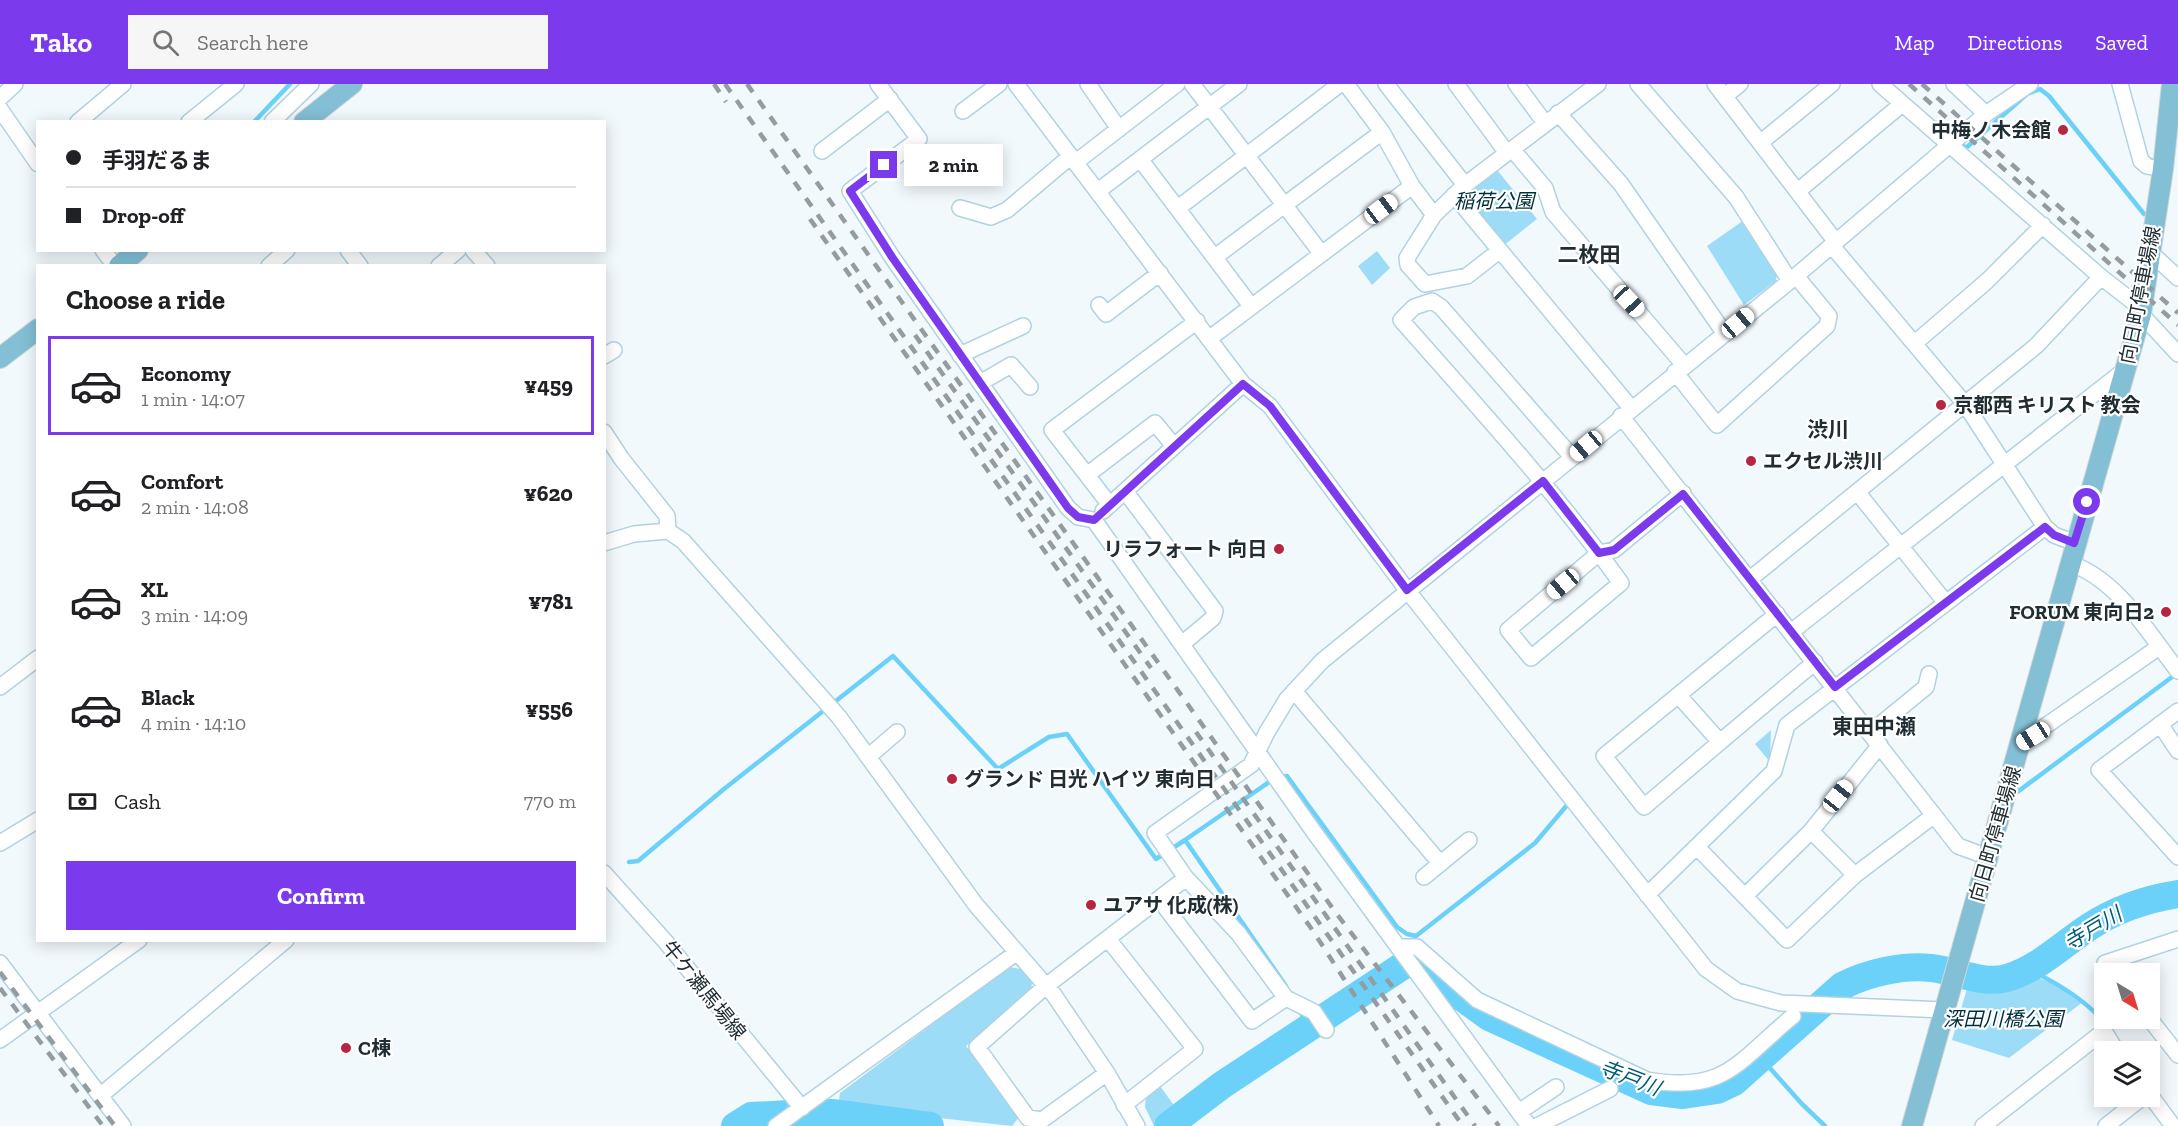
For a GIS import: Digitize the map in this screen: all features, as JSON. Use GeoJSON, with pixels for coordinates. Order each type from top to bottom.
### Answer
{"type":"FeatureCollection","features":[{"type":"Feature","properties":{"kind":"main road"},"geometry":{"type":"LineString","coordinates":[[306,120],[351,84]]}},
{"type":"Feature","properties":{"kind":"main road","name":"向日町停車場線"},"geometry":{"type":"LineString","coordinates":[[1912,1126],[2141,311],[2163,169],[2172,84]]}},
{"type":"Feature","properties":{"kind":"main road"},"geometry":{"type":"LineString","coordinates":[[120,264],[135,252]]}},
{"type":"Feature","properties":{"kind":"main road"},"geometry":{"type":"LineString","coordinates":[[0,358],[36,331]]}},
{"type":"Feature","properties":{"kind":"street"},"geometry":{"type":"LineString","coordinates":[[0,98],[15,84]]}},
{"type":"Feature","properties":{"kind":"street"},"geometry":{"type":"LineString","coordinates":[[80,120],[123,84]]}},
{"type":"Feature","properties":{"kind":"street"},"geometry":{"type":"LineString","coordinates":[[191,120],[236,84]]}},
{"type":"Feature","properties":{"kind":"street"},"geometry":{"type":"LineString","coordinates":[[274,120],[311,84]]}},
{"type":"Feature","properties":{"kind":"street"},"geometry":{"type":"LineString","coordinates":[[878,84],[919,139],[850,191],[960,355],[1068,508],[1078,517],[1094,520],[1529,1126]]}},
{"type":"Feature","properties":{"kind":"street"},"geometry":{"type":"LineString","coordinates":[[963,111],[999,84]]}},
{"type":"Feature","properties":{"kind":"street"},"geometry":{"type":"LineString","coordinates":[[1016,84],[1243,384],[1270,406],[1407,590],[1580,807],[1697,960],[1727,985],[1754,997],[1781,1003],[1944,1010]]}},
{"type":"Feature","properties":{"kind":"street"},"geometry":{"type":"LineString","coordinates":[[1088,84],[1119,129]]}},
{"type":"Feature","properties":{"kind":"street"},"geometry":{"type":"LineString","coordinates":[[960,208],[991,217],[1006,210],[1074,159],[1119,129],[1177,84]]}},
{"type":"Feature","properties":{"kind":"street"},"geometry":{"type":"LineString","coordinates":[[1192,84],[1322,253]]}},
{"type":"Feature","properties":{"kind":"street"},"geometry":{"type":"LineString","coordinates":[[1098,191],[1239,84]]}},
{"type":"Feature","properties":{"kind":"street"},"geometry":{"type":"LineString","coordinates":[[1178,208],[1340,84]]}},
{"type":"Feature","properties":{"kind":"street"},"geometry":{"type":"LineString","coordinates":[[1346,84],[1382,132],[1412,186],[1434,215]]}},
{"type":"Feature","properties":{"kind":"street"},"geometry":{"type":"LineString","coordinates":[[1456,84],[1510,151],[1545,188],[1553,212],[1680,368],[1717,425],[1827,326],[1829,316],[1793,278],[1737,197],[1638,84]]}},
{"type":"Feature","properties":{"kind":"street"},"geometry":{"type":"LineString","coordinates":[[1515,84],[1545,123]]}},
{"type":"Feature","properties":{"kind":"street"},"geometry":{"type":"LineString","coordinates":[[1499,251],[1467,276],[1425,284],[1408,265],[1407,258],[1434,215],[1459,190],[1598,84]]}},
{"type":"Feature","properties":{"kind":"street"},"geometry":{"type":"LineString","coordinates":[[1715,84],[1798,191],[1834,244],[1965,404],[2045,527],[2054,535],[2074,543]]}},
{"type":"Feature","properties":{"kind":"street"},"geometry":{"type":"LineString","coordinates":[[1725,96],[1740,84]]}},
{"type":"Feature","properties":{"kind":"street"},"geometry":{"type":"LineString","coordinates":[[1760,142],[1832,84]]}},
{"type":"Feature","properties":{"kind":"street"},"geometry":{"type":"LineString","coordinates":[[1880,84],[2141,311],[2178,354]]}},
{"type":"Feature","properties":{"kind":"street"},"geometry":{"type":"LineString","coordinates":[[1954,84],[1986,114]]}},
{"type":"Feature","properties":{"kind":"street"},"geometry":{"type":"LineString","coordinates":[[1321,1022],[1286,998],[1238,933],[1186,878],[1155,833],[1251,765],[1257,749],[1294,690],[1322,661],[1793,278],[1986,114],[2030,84]]}},
{"type":"Feature","properties":{"kind":"street"},"geometry":{"type":"LineString","coordinates":[[2120,84],[2141,161],[2146,166],[2163,169]]}},
{"type":"Feature","properties":{"kind":"street"},"geometry":{"type":"LineString","coordinates":[[1393,86],[1499,251],[1626,412],[1683,494],[1958,846],[1988,857]]}},
{"type":"Feature","properties":{"kind":"street"},"geometry":{"type":"LineString","coordinates":[[822,151],[890,99]]}},
{"type":"Feature","properties":{"kind":"street"},"geometry":{"type":"LineString","coordinates":[[1798,191],[1902,104]]}},
{"type":"Feature","properties":{"kind":"street"},"geometry":{"type":"LineString","coordinates":[[0,109],[36,159]]}},
{"type":"Feature","properties":{"kind":"street"},"geometry":{"type":"LineString","coordinates":[[1558,113],[1621,184],[1725,334]]}},
{"type":"Feature","properties":{"kind":"street"},"geometry":{"type":"LineString","coordinates":[[1215,257],[1382,132]]}},
{"type":"Feature","properties":{"kind":"street"},"geometry":{"type":"LineString","coordinates":[[1140,159],[1251,306]]}},
{"type":"Feature","properties":{"kind":"street"},"geometry":{"type":"LineString","coordinates":[[1210,338],[1412,186]]}},
{"type":"Feature","properties":{"kind":"street"},"geometry":{"type":"LineString","coordinates":[[1915,343],[1987,281],[2043,225]]}},
{"type":"Feature","properties":{"kind":"street"},"geometry":{"type":"LineString","coordinates":[[105,252],[115,264]]}},
{"type":"Feature","properties":{"kind":"street"},"geometry":{"type":"LineString","coordinates":[[270,264],[285,252]]}},
{"type":"Feature","properties":{"kind":"street"},"geometry":{"type":"LineString","coordinates":[[441,264],[456,252]]}},
{"type":"Feature","properties":{"kind":"street"},"geometry":{"type":"LineString","coordinates":[[475,252],[485,264]]}},
{"type":"Feature","properties":{"kind":"street"},"geometry":{"type":"LineString","coordinates":[[2150,252],[2178,278]]}},
{"type":"Feature","properties":{"kind":"street"},"geometry":{"type":"LineString","coordinates":[[1099,305],[1106,315],[1160,273]]}},
{"type":"Feature","properties":{"kind":"street"},"geometry":{"type":"LineString","coordinates":[[1750,579],[2037,346],[2101,277]]}},
{"type":"Feature","properties":{"kind":"street"},"geometry":{"type":"LineString","coordinates":[[1572,457],[1441,307],[1432,301],[1414,308],[1401,320],[1543,481],[1599,553],[1621,583],[1531,658],[1508,630],[1599,553],[1614,550],[1683,494]]}},
{"type":"Feature","properties":{"kind":"street"},"geometry":{"type":"LineString","coordinates":[[1110,505],[1052,430],[1197,321]]}},
{"type":"Feature","properties":{"kind":"street"},"geometry":{"type":"LineString","coordinates":[[960,355],[1023,326]]}},
{"type":"Feature","properties":{"kind":"street"},"geometry":{"type":"LineString","coordinates":[[980,383],[1011,365],[1030,387]]}},
{"type":"Feature","properties":{"kind":"street"},"geometry":{"type":"LineString","coordinates":[[1791,632],[2004,462],[2126,369]]}},
{"type":"Feature","properties":{"kind":"street"},"geometry":{"type":"LineString","coordinates":[[1094,520],[1243,384]]}},
{"type":"Feature","properties":{"kind":"street"},"geometry":{"type":"LineString","coordinates":[[1087,475],[1155,423],[1174,446]]}},
{"type":"Feature","properties":{"kind":"street"},"geometry":{"type":"LineString","coordinates":[[606,435],[621,458],[667,516],[668,531]]}},
{"type":"Feature","properties":{"kind":"street"},"geometry":{"type":"LineString","coordinates":[[1125,491],[1215,611],[1213,618],[1182,644]]}},
{"type":"Feature","properties":{"kind":"street"},"geometry":{"type":"LineString","coordinates":[[1858,493],[1946,603]]}},
{"type":"Feature","properties":{"kind":"street"},"geometry":{"type":"LineString","coordinates":[[1647,895],[1774,771],[1787,725],[2045,527]]}},
{"type":"Feature","properties":{"kind":"street"},"geometry":{"type":"LineString","coordinates":[[606,542],[634,534],[668,531],[683,541],[832,709],[976,904],[1046,986],[1107,1073],[1137,1126]]}},
{"type":"Feature","properties":{"kind":"street"},"geometry":{"type":"LineString","coordinates":[[2069,563],[2088,571],[2107,585],[2178,671]]}},
{"type":"Feature","properties":{"kind":"street"},"geometry":{"type":"LineString","coordinates":[[1777,614],[1604,756],[1644,807],[1815,662]]}},
{"type":"Feature","properties":{"kind":"street"},"geometry":{"type":"LineString","coordinates":[[2021,743],[2159,647]]}},
{"type":"Feature","properties":{"kind":"street"},"geometry":{"type":"LineString","coordinates":[[0,687],[36,660]]}},
{"type":"Feature","properties":{"kind":"street"},"geometry":{"type":"LineString","coordinates":[[1871,732],[1926,687],[1929,674]]}},
{"type":"Feature","properties":{"kind":"street"},"geometry":{"type":"LineString","coordinates":[[1294,690],[1440,863]]}},
{"type":"Feature","properties":{"kind":"street"},"geometry":{"type":"LineString","coordinates":[[1679,696],[1720,742]]}},
{"type":"Feature","properties":{"kind":"street"},"geometry":{"type":"LineString","coordinates":[[2178,711],[2099,770],[2178,857]]}},
{"type":"Feature","properties":{"kind":"street"},"geometry":{"type":"LineString","coordinates":[[2160,724],[2178,751]]}},
{"type":"Feature","properties":{"kind":"street"},"geometry":{"type":"LineString","coordinates":[[868,757],[897,732]]}},
{"type":"Feature","properties":{"kind":"street"},"geometry":{"type":"LineString","coordinates":[[1745,896],[1811,831],[1880,745]]}},
{"type":"Feature","properties":{"kind":"street"},"geometry":{"type":"LineString","coordinates":[[1697,847],[1787,940],[1855,875],[1933,816]]}},
{"type":"Feature","properties":{"kind":"street"},"geometry":{"type":"LineString","coordinates":[[0,843],[36,821]]}},
{"type":"Feature","properties":{"kind":"street"},"geometry":{"type":"LineString","coordinates":[[1811,831],[1855,875]]}},
{"type":"Feature","properties":{"kind":"street"},"geometry":{"type":"LineString","coordinates":[[1424,877],[1469,840]]}},
{"type":"Feature","properties":{"kind":"street","name":"牛ケ瀬馬場線"},"geometry":{"type":"LineString","coordinates":[[606,875],[665,941],[802,1108]]}},
{"type":"Feature","properties":{"kind":"street"},"geometry":{"type":"LineString","coordinates":[[1107,1073],[1042,1120],[1028,1118],[976,1047],[1046,986],[1186,878]]}},
{"type":"Feature","properties":{"kind":"street"},"geometry":{"type":"LineString","coordinates":[[1159,899],[1252,1022],[1286,998]]}},
{"type":"Feature","properties":{"kind":"street"},"geometry":{"type":"LineString","coordinates":[[1108,939],[1195,1049],[1124,1105]]}},
{"type":"Feature","properties":{"kind":"street"},"geometry":{"type":"LineString","coordinates":[[2105,963],[2178,939]]}},
{"type":"Feature","properties":{"kind":"street"},"geometry":{"type":"LineString","coordinates":[[0,1040],[136,942]]}},
{"type":"Feature","properties":{"kind":"street"},"geometry":{"type":"LineString","coordinates":[[100,1096],[284,942]]}},
{"type":"Feature","properties":{"kind":"street"},"geometry":{"type":"LineString","coordinates":[[1405,953],[1417,947],[1477,1000],[1625,1070],[1659,1082],[1684,1084],[1719,1077],[1739,1064],[1793,1016]]}},
{"type":"Feature","properties":{"kind":"street"},"geometry":{"type":"LineString","coordinates":[[776,1126],[1016,953]]}},
{"type":"Feature","properties":{"kind":"street"},"geometry":{"type":"LineString","coordinates":[[0,963],[123,1126]]}},
{"type":"Feature","properties":{"kind":"street"},"geometry":{"type":"LineString","coordinates":[[2160,1027],[2172,1037],[2178,1055]]}},
{"type":"Feature","properties":{"kind":"street"},"geometry":{"type":"LineString","coordinates":[[1983,1126],[2104,1030],[2111,1041]]}},
{"type":"Feature","properties":{"kind":"street"},"geometry":{"type":"LineString","coordinates":[[1519,1112],[1556,1087]]}},
{"type":"Feature","properties":{"kind":"street"},"geometry":{"type":"LineString","coordinates":[[1536,1126],[1610,1089]]}},
{"type":"Feature","properties":{"kind":"street"},"geometry":{"type":"LineString","coordinates":[[2106,1126],[2130,1107]]}},
{"type":"Feature","properties":{"kind":"street"},"geometry":{"type":"LineString","coordinates":[[2159,1107],[2174,1126]]}},
{"type":"Feature","properties":{"kind":"green space","name":"稲荷公園"},"geometry":{"type":"Polygon","coordinates":[[[1497,170],[1537,219],[1503,246],[1466,201],[1466,195],[1497,170]]]}},
{"type":"Feature","properties":{"kind":"green space"},"geometry":{"type":"Polygon","coordinates":[[[1744,220],[1777,273],[1776,281],[1744,305],[1707,246],[1744,220]]]}},
{"type":"Feature","properties":{"kind":"green space"},"geometry":{"type":"Polygon","coordinates":[[[1377,251],[1390,268],[1372,285],[1358,266],[1377,251]]]}},
{"type":"Feature","properties":{"kind":"green space"},"geometry":{"type":"Polygon","coordinates":[[[1771,730],[1770,762],[1755,744],[1771,730]]]}},
{"type":"Feature","properties":{"kind":"green space"},"geometry":{"type":"Polygon","coordinates":[[[1009,967],[1021,969],[1032,982],[1031,992],[966,1046],[1019,1117],[1012,1126],[838,1107],[840,1093],[1009,967]]]}},
{"type":"Feature","properties":{"kind":"green space","name":"深田川橋公園"},"geometry":{"type":"Polygon","coordinates":[[[2039,978],[2058,986],[2081,1003],[2009,1058],[1952,1040],[1968,985],[1991,986],[2039,978]]]}},
{"type":"Feature","properties":{"kind":"green space"},"geometry":{"type":"Polygon","coordinates":[[[1160,1086],[1176,1108],[1154,1126],[1145,1107],[1146,1096],[1160,1086]]]}},
{"type":"Feature","properties":{"kind":"waterway"},"geometry":{"type":"LineString","coordinates":[[256,120],[290,84]]}},
{"type":"Feature","properties":{"kind":"waterway"},"geometry":{"type":"LineString","coordinates":[[1936,123],[1966,148],[2027,94],[2040,89],[2049,96],[2144,214]]}},
{"type":"Feature","properties":{"kind":"waterway"},"geometry":{"type":"LineString","coordinates":[[629,862],[638,861],[724,789],[893,656],[998,769],[1049,737],[1067,734],[1156,859],[1185,840],[1286,986]]}},
{"type":"Feature","properties":{"kind":"waterway"},"geometry":{"type":"LineString","coordinates":[[2016,793],[2172,677]]}},
{"type":"Feature","properties":{"kind":"waterway"},"geometry":{"type":"LineString","coordinates":[[1280,778],[1287,776],[1397,927],[1407,934],[1416,936],[1535,843],[1568,804]]}},
{"type":"Feature","properties":{"kind":"waterway"},"geometry":{"type":"LineString","coordinates":[[1185,840],[1272,780]]}},
{"type":"Feature","properties":{"kind":"waterway","name":"寺戸川"},"geometry":{"type":"LineString","coordinates":[[1168,1126],[1222,1085],[1407,963],[1416,963],[1440,976],[1460,996],[1489,1017],[1651,1091],[1683,1095],[1717,1090],[1734,1082],[1842,986],[1852,981],[1885,971],[1920,967],[1988,980],[2007,978],[2029,969],[2110,915],[2143,902],[2178,894]]}},
{"type":"Feature","properties":{"kind":"waterway"},"geometry":{"type":"LineString","coordinates":[[2028,969],[2073,994],[2094,1011]]}},
{"type":"Feature","properties":{"kind":"waterway"},"geometry":{"type":"LineString","coordinates":[[1299,1009],[1309,1028]]}},
{"type":"Feature","properties":{"kind":"waterway"},"geometry":{"type":"LineString","coordinates":[[1761,1058],[1825,1126]]}},
{"type":"Feature","properties":{"kind":"waterway","name":"寺戸川"},"geometry":{"type":"LineString","coordinates":[[735,1126],[751,1116],[808,1113],[832,1113],[930,1126]]}},
{"type":"Feature","properties":{"kind":"railway"},"geometry":{"type":"LineString","coordinates":[[714,84],[726,102]]}},
{"type":"Feature","properties":{"kind":"railway"},"geometry":{"type":"LineString","coordinates":[[725,84],[1463,1126]]}},
{"type":"Feature","properties":{"kind":"railway"},"geometry":{"type":"LineString","coordinates":[[747,84],[1336,913],[1499,1126]]}},
{"type":"Feature","properties":{"kind":"railway"},"geometry":{"type":"LineString","coordinates":[[1909,84],[2178,325]]}},
{"type":"Feature","properties":{"kind":"railway"},"geometry":{"type":"LineString","coordinates":[[1922,84],[2178,313]]}},
{"type":"Feature","properties":{"kind":"railway"},"geometry":{"type":"LineString","coordinates":[[810,219],[1313,931],[1439,1126]]}},
{"type":"Feature","properties":{"kind":"railway"},"geometry":{"type":"LineString","coordinates":[[915,335],[1151,668]]}},
{"type":"Feature","properties":{"kind":"railway"},"geometry":{"type":"LineString","coordinates":[[1196,732],[1475,1126]]}},
{"type":"Feature","properties":{"kind":"railway"},"geometry":{"type":"LineString","coordinates":[[0,972],[115,1126]]}},
{"type":"Feature","properties":{"kind":"railway"},"geometry":{"type":"LineString","coordinates":[[0,988],[103,1126]]}},
{"type":"Feature","properties":{"kind":"place","name":"中梅ノ木会館"},"geometry":{"type":"Point","coordinates":[2063,130]}},
{"type":"Feature","properties":{"kind":"place","name":"京都西 キリスト 教会"},"geometry":{"type":"Point","coordinates":[1941,405]}},
{"type":"Feature","properties":{"kind":"place","name":"エクセル渋川"},"geometry":{"type":"Point","coordinates":[1751,461]}},
{"type":"Feature","properties":{"kind":"place","name":"リラフォート 向日"},"geometry":{"type":"Point","coordinates":[1279,549]}},
{"type":"Feature","properties":{"kind":"place","name":"FORUM 東向日2"},"geometry":{"type":"Point","coordinates":[2166,612]}},
{"type":"Feature","properties":{"kind":"place","name":"グランド 日光 ハイツ 東向日"},"geometry":{"type":"Point","coordinates":[952,779]}},
{"type":"Feature","properties":{"kind":"place","name":"ユアサ 化成(株)"},"geometry":{"type":"Point","coordinates":[1091,905]}},
{"type":"Feature","properties":{"kind":"place","name":"C棟"},"geometry":{"type":"Point","coordinates":[346,1048]}},
{"type":"Feature","properties":{"kind":"district","name":"二枚田"},"geometry":{"type":"Point","coordinates":[1589,255]}},
{"type":"Feature","properties":{"kind":"district","name":"渋川"},"geometry":{"type":"Point","coordinates":[1828,430]}},
{"type":"Feature","properties":{"kind":"district","name":"東田中瀬"},"geometry":{"type":"Point","coordinates":[1874,727]}},
{"type":"Feature","properties":{"kind":"route"},"geometry":{"type":"LineString","coordinates":[[884,165],[850,191],[892,257],[960,355],[1068,508],[1078,517],[1094,520],[1243,384],[1270,406],[1407,590],[1543,481],[1599,553],[1614,550],[1683,494],[1835,687],[2045,527],[2054,535],[2074,543],[2087,502]]}}]}
